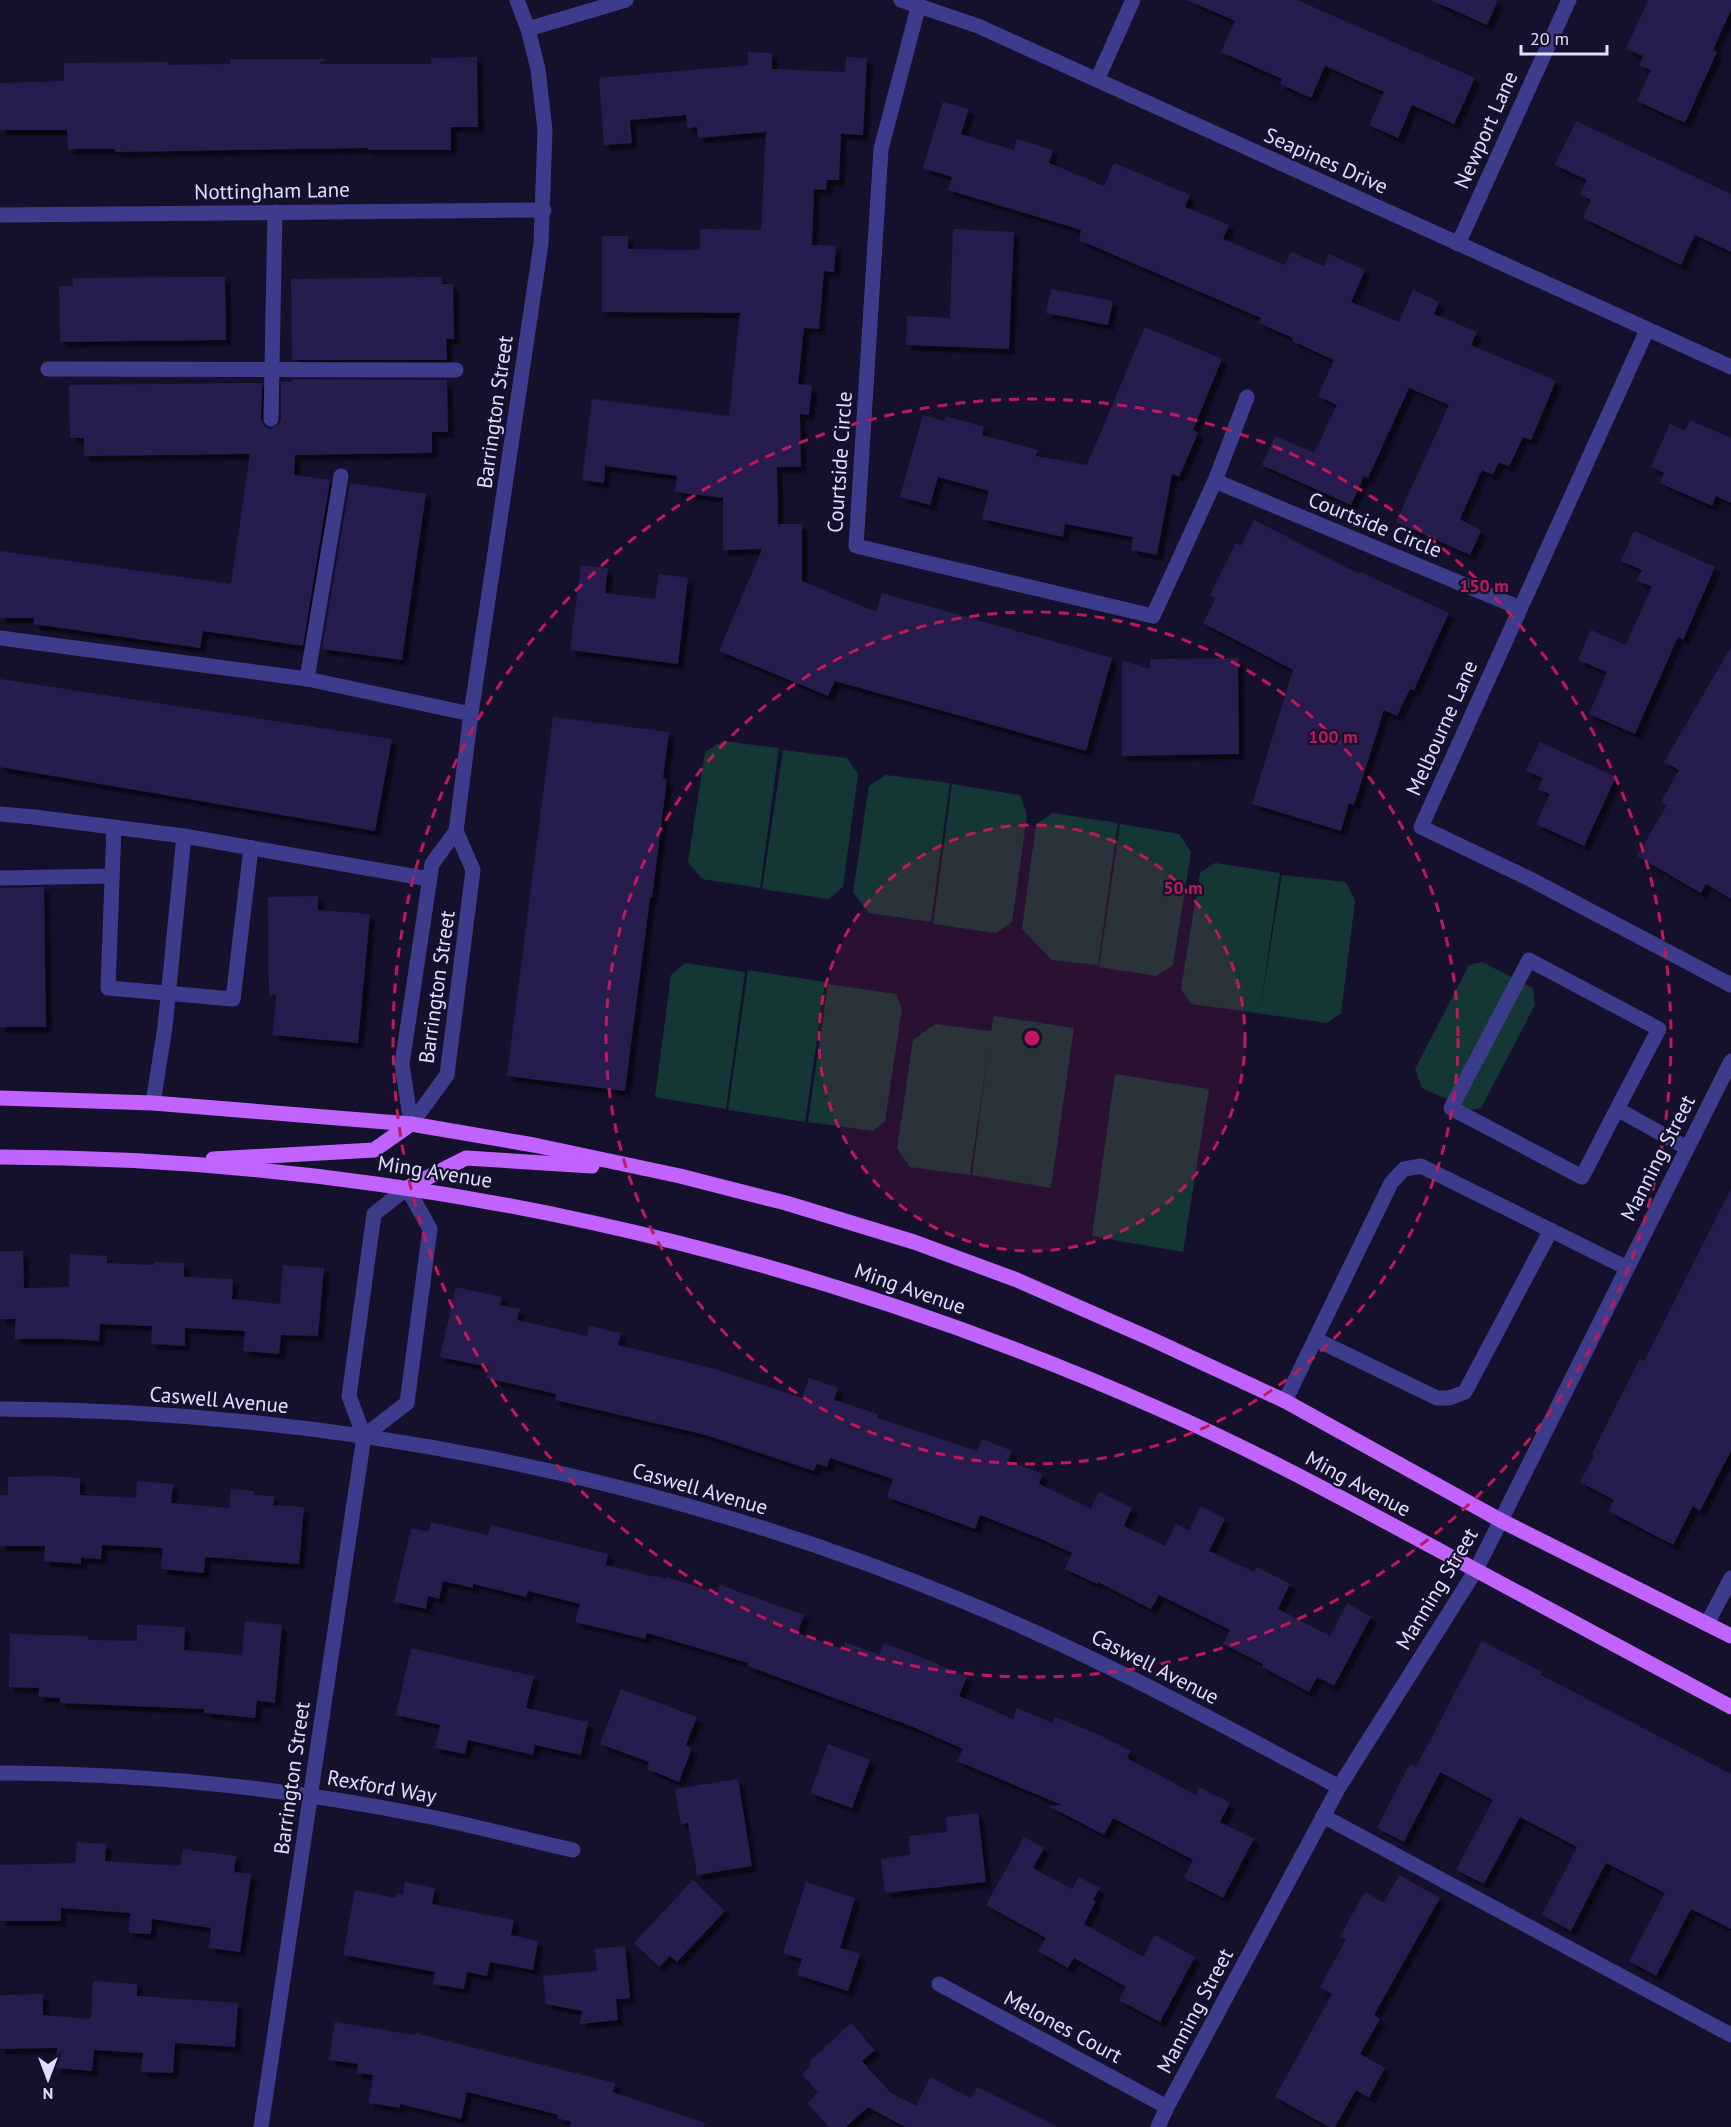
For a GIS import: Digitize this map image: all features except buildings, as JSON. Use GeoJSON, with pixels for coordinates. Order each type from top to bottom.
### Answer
{"type":"FeatureCollection","features":[{"type":"Feature","properties":{"kind":"main road","name":"Ming Avenue"},"geometry":{"type":"LineString","coordinates":[[0,1098],[153,1103],[411,1124],[534,1145],[680,1176],[786,1203],[914,1242],[1017,1280],[1285,1401],[1500,1520],[1731,1636]]}},
{"type":"Feature","properties":{"kind":"main road"},"geometry":{"type":"LineString","coordinates":[[159,1162],[374,1150],[411,1124]]}},
{"type":"Feature","properties":{"kind":"main road","name":"Ming Avenue"},"geometry":{"type":"LineString","coordinates":[[0,1157],[159,1162],[308,1175],[407,1188],[543,1211],[785,1270],[928,1316],[1022,1351],[1160,1409],[1294,1473],[1731,1707]]}},
{"type":"Feature","properties":{"kind":"main road"},"geometry":{"type":"LineString","coordinates":[[407,1188],[466,1158],[637,1168]]}},
{"type":"Feature","properties":{"kind":"street","name":"Barrington Street"},"geometry":{"type":"LineString","coordinates":[[411,1124],[402,1064],[429,879],[432,864],[456,831],[471,714],[539,256],[543,210],[545,130],[538,69],[528,29],[517,0]]}},
{"type":"Feature","properties":{"kind":"street"},"geometry":{"type":"LineString","coordinates":[[528,29],[626,0]]}},
{"type":"Feature","properties":{"kind":"street","name":"Seapines Drive"},"geometry":{"type":"LineString","coordinates":[[902,0],[978,26],[1731,367]]}},
{"type":"Feature","properties":{"kind":"street"},"geometry":{"type":"LineString","coordinates":[[1097,80],[1133,0]]}},
{"type":"Feature","properties":{"kind":"street","name":"Newport Lane"},"geometry":{"type":"LineString","coordinates":[[1458,244],[1569,0]]}},
{"type":"Feature","properties":{"kind":"street","name":"Courtside Circle"},"geometry":{"type":"LineString","coordinates":[[919,4],[881,149],[856,546],[1153,616],[1215,481],[1247,397]]}},
{"type":"Feature","properties":{"kind":"street","name":"Nottingham Lane"},"geometry":{"type":"LineString","coordinates":[[0,215],[543,210]]}},
{"type":"Feature","properties":{"kind":"street"},"geometry":{"type":"LineString","coordinates":[[271,419],[275,212]]}},
{"type":"Feature","properties":{"kind":"street","name":"Melbourne Lane"},"geometry":{"type":"LineString","coordinates":[[1647,330],[1421,827],[1530,879],[1731,985]]}},
{"type":"Feature","properties":{"kind":"street"},"geometry":{"type":"LineString","coordinates":[[48,369],[456,370]]}},
{"type":"Feature","properties":{"kind":"street"},"geometry":{"type":"LineString","coordinates":[[307,679],[341,476]]}},
{"type":"Feature","properties":{"kind":"street","name":"Courtside Circle"},"geometry":{"type":"LineString","coordinates":[[1215,481],[1520,608]]}},
{"type":"Feature","properties":{"kind":"street"},"geometry":{"type":"LineString","coordinates":[[0,638],[307,679],[471,714]]}},
{"type":"Feature","properties":{"kind":"street"},"geometry":{"type":"LineString","coordinates":[[0,814],[184,836],[429,879]]}},
{"type":"Feature","properties":{"kind":"street"},"geometry":{"type":"LineString","coordinates":[[114,827],[108,988],[233,999],[250,848]]}},
{"type":"Feature","properties":{"kind":"street","name":"Barrington Street"},"geometry":{"type":"LineString","coordinates":[[411,1124],[447,1075],[473,870],[456,831]]}},
{"type":"Feature","properties":{"kind":"street"},"geometry":{"type":"LineString","coordinates":[[153,1103],[168,993],[184,836]]}},
{"type":"Feature","properties":{"kind":"street"},"geometry":{"type":"LineString","coordinates":[[0,878],[112,876]]}},
{"type":"Feature","properties":{"kind":"street"},"geometry":{"type":"LineString","coordinates":[[1529,960],[1659,1029],[1617,1109],[1582,1177],[1451,1108],[1529,960]]}},
{"type":"Feature","properties":{"kind":"street","name":"Manning Street"},"geometry":{"type":"LineString","coordinates":[[1158,2127],[1167,2106],[1339,1787],[1476,1570],[1731,1061]]}},
{"type":"Feature","properties":{"kind":"street"},"geometry":{"type":"LineString","coordinates":[[1617,1109],[1687,1148]]}},
{"type":"Feature","properties":{"kind":"street"},"geometry":{"type":"LineString","coordinates":[[1285,1401],[1391,1183],[1404,1169],[1421,1167],[1627,1268]]}},
{"type":"Feature","properties":{"kind":"street","name":"Barrington Street"},"geometry":{"type":"LineString","coordinates":[[261,2127],[364,1436],[349,1396],[374,1214],[407,1188]]}},
{"type":"Feature","properties":{"kind":"street"},"geometry":{"type":"LineString","coordinates":[[364,1436],[407,1403],[430,1229],[407,1188]]}},
{"type":"Feature","properties":{"kind":"street"},"geometry":{"type":"LineString","coordinates":[[1315,1339],[1437,1398],[1449,1398],[1465,1392],[1551,1230]]}},
{"type":"Feature","properties":{"kind":"street","name":"Caswell Avenue"},"geometry":{"type":"LineString","coordinates":[[0,1409],[51,1409],[186,1416],[364,1436],[487,1457],[618,1487],[704,1510],[832,1551],[958,1599],[1081,1653],[1339,1787]]}},
{"type":"Feature","properties":{"kind":"street"},"geometry":{"type":"LineString","coordinates":[[1707,1624],[1731,1578]]}},
{"type":"Feature","properties":{"kind":"street","name":"Rexford Way"},"geometry":{"type":"LineString","coordinates":[[0,1773],[158,1778],[311,1796],[426,1816],[573,1850]]}},
{"type":"Feature","properties":{"kind":"street"},"geometry":{"type":"LineString","coordinates":[[1323,1816],[1731,2034]]}},
{"type":"Feature","properties":{"kind":"street","name":"Melones Court"},"geometry":{"type":"LineString","coordinates":[[939,1984],[1167,2106]]}},
{"type":"Feature","properties":{"kind":"green space"},"geometry":{"type":"Polygon","coordinates":[[[723,741],[779,748],[760,888],[702,879],[688,862],[705,752],[723,741]]]}},
{"type":"Feature","properties":{"kind":"green space"},"geometry":{"type":"Polygon","coordinates":[[[783,750],[847,758],[858,774],[843,887],[829,899],[762,889],[783,750]]]}},
{"type":"Feature","properties":{"kind":"green space"},"geometry":{"type":"Polygon","coordinates":[[[886,775],[950,783],[931,922],[869,913],[853,892],[869,786],[886,775]]]}},
{"type":"Feature","properties":{"kind":"green space"},"geometry":{"type":"Polygon","coordinates":[[[952,784],[1020,795],[1027,816],[1012,922],[996,933],[933,924],[952,784]]]}},
{"type":"Feature","properties":{"kind":"green space"},"geometry":{"type":"Polygon","coordinates":[[[1053,813],[1118,823],[1098,965],[1052,960],[1022,929],[1036,824],[1053,813]]]}},
{"type":"Feature","properties":{"kind":"green space"},"geometry":{"type":"Polygon","coordinates":[[[1120,824],[1179,834],[1191,852],[1173,965],[1156,976],[1099,967],[1120,824]]]}},
{"type":"Feature","properties":{"kind":"green space"},"geometry":{"type":"Polygon","coordinates":[[[1215,863],[1280,873],[1260,1010],[1282,875],[1346,882],[1355,901],[1341,1013],[1327,1023],[1191,1004],[1181,989],[1200,873],[1215,863]]]}},
{"type":"Feature","properties":{"kind":"green space"},"geometry":{"type":"Polygon","coordinates":[[[1482,962],[1533,988],[1535,1005],[1481,1108],[1471,1110],[1422,1088],[1415,1069],[1469,965],[1482,962]]]}},
{"type":"Feature","properties":{"kind":"green space"},"geometry":{"type":"Polygon","coordinates":[[[685,963],[745,972],[726,1109],[655,1097],[671,975],[685,963]]]}},
{"type":"Feature","properties":{"kind":"green space"},"geometry":{"type":"Polygon","coordinates":[[[748,970],[825,982],[805,1122],[728,1110],[748,970]]]}},
{"type":"Feature","properties":{"kind":"green space"},"geometry":{"type":"Polygon","coordinates":[[[828,984],[896,994],[902,1008],[885,1121],[873,1131],[808,1122],[828,984]]]}},
{"type":"Feature","properties":{"kind":"green space"},"geometry":{"type":"Polygon","coordinates":[[[994,1016],[1074,1028],[1051,1188],[972,1175],[989,1046],[970,1175],[910,1167],[897,1148],[913,1040],[935,1024],[991,1031],[994,1016]]]}},
{"type":"Feature","properties":{"kind":"green space"},"geometry":{"type":"Polygon","coordinates":[[[1115,1074],[1209,1089],[1183,1252],[1092,1236],[1115,1074]]]}}]}
